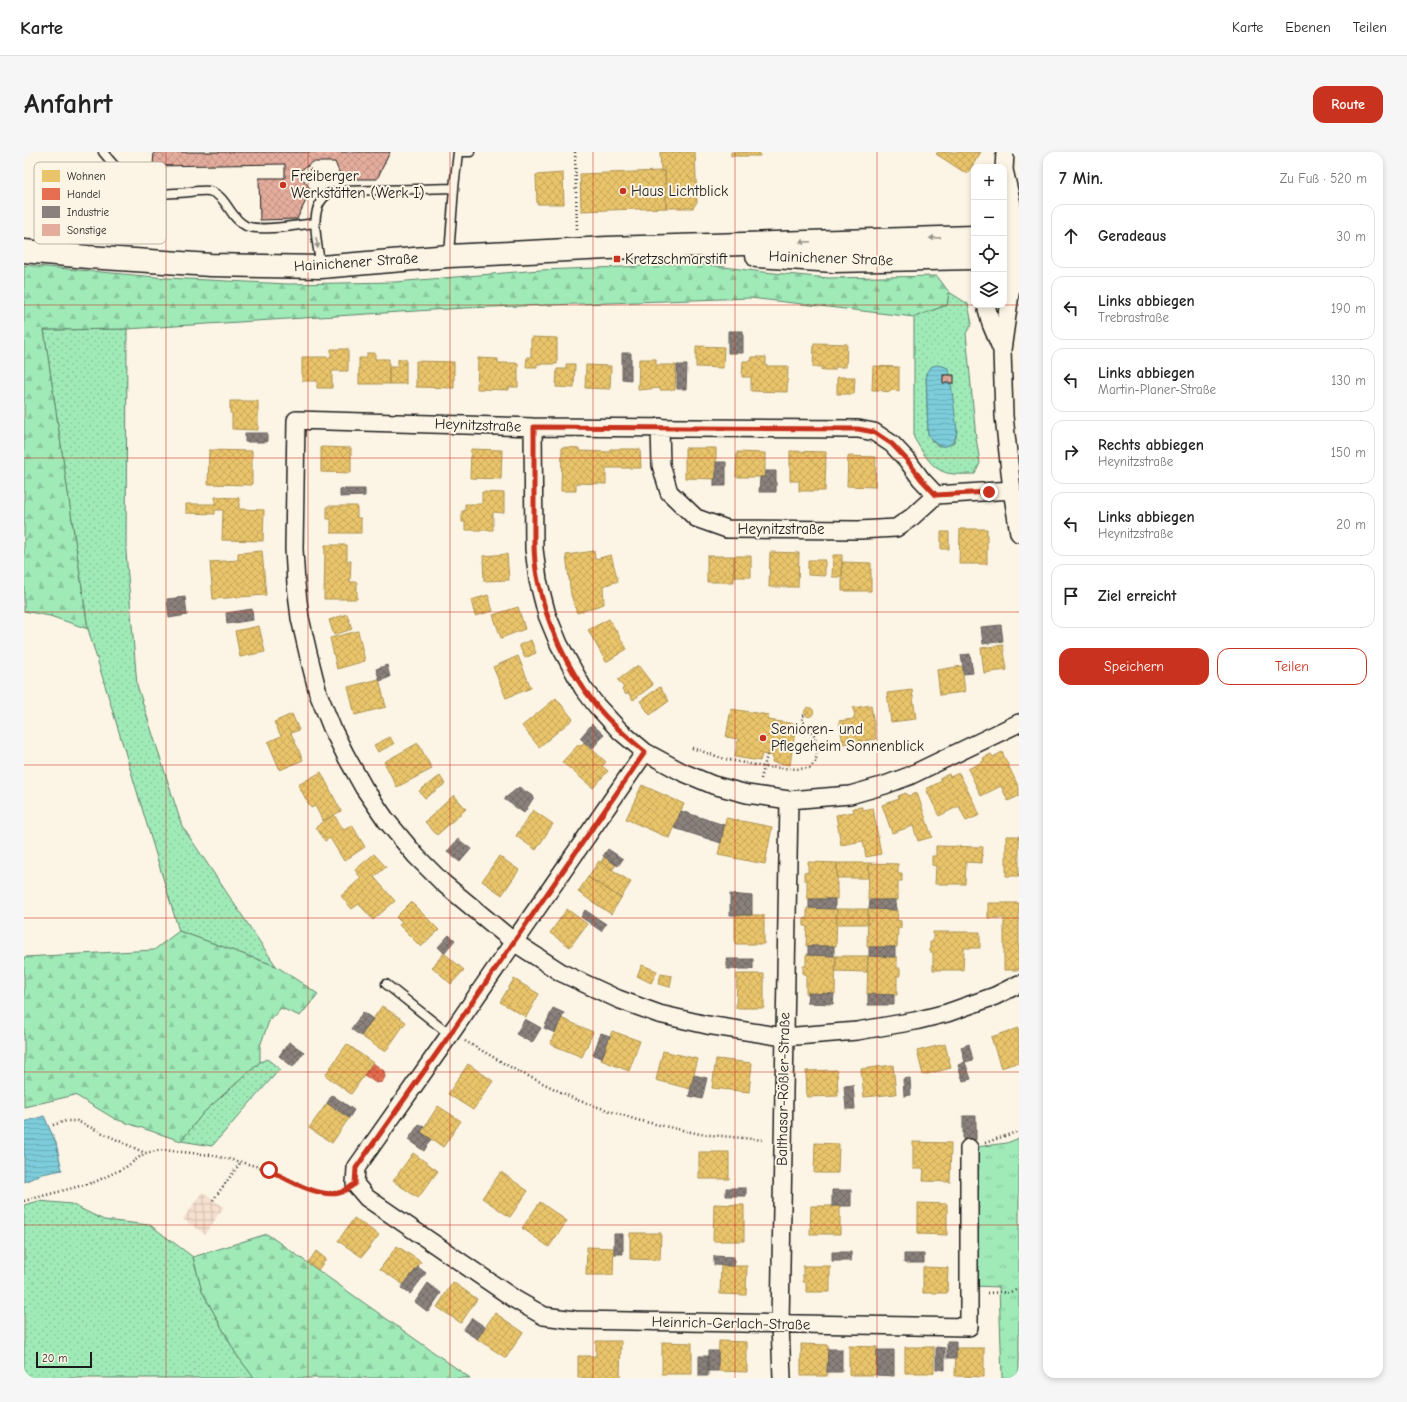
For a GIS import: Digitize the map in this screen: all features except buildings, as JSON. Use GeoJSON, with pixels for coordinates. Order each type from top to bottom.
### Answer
{"type":"FeatureCollection","features":[{"type":"Feature","properties":{"kind":"main road"},"geometry":{"type":"LineString","coordinates":[[1013,236],[1013,259]]}},
{"type":"Feature","properties":{"kind":"main road","name":"Hainichener Straße"},"geometry":{"type":"LineString","coordinates":[[24,251],[88,257],[211,265],[321,267],[449,256],[607,248],[971,237]]}},
{"type":"Feature","properties":{"kind":"main road","name":"Hainichener Straße"},"geometry":{"type":"LineString","coordinates":[[688,246],[772,258],[834,261],[971,258]]}},
{"type":"Feature","properties":{"kind":"street"},"geometry":{"type":"LineString","coordinates":[[1004,164],[1005,152]]}},
{"type":"Feature","properties":{"kind":"street"},"geometry":{"type":"LineString","coordinates":[[1007,183],[1012,204],[1013,236]]}},
{"type":"Feature","properties":{"kind":"street"},"geometry":{"type":"LineString","coordinates":[[1013,259],[1002,350],[1004,416],[1012,490],[1019,533]]}},
{"type":"Feature","properties":{"kind":"street"},"geometry":{"type":"LineString","coordinates":[[987,308],[991,324],[1002,350]]}},
{"type":"Feature","properties":{"kind":"street","name":"Heynitzstraße"},"geometry":{"type":"LineString","coordinates":[[514,942],[443,883],[416,856],[386,820],[364,788],[332,728],[318,692],[308,653],[300,618],[296,584],[294,549],[296,420],[534,427],[660,427],[858,429],[874,432],[892,444],[936,495],[912,517],[896,528],[859,530],[727,529],[696,518],[669,492],[660,465],[660,427]]}},
{"type":"Feature","properties":{"kind":"street"},"geometry":{"type":"LineString","coordinates":[[534,427],[534,548],[538,580],[547,615],[559,644],[584,688],[596,705],[620,731],[645,752],[682,772],[713,785],[747,794],[789,800],[850,795],[885,785],[909,776],[1019,723]]}},
{"type":"Feature","properties":{"kind":"street"},"geometry":{"type":"LineString","coordinates":[[936,495],[1012,490]]}},
{"type":"Feature","properties":{"kind":"street"},"geometry":{"type":"LineString","coordinates":[[355,1184],[356,1168],[645,752]]}},
{"type":"Feature","properties":{"kind":"street","name":"Balthasar-Rößler-Straße"},"geometry":{"type":"LineString","coordinates":[[782,1378],[780,1324],[789,800]]}},
{"type":"Feature","properties":{"kind":"street"},"geometry":{"type":"LineString","coordinates":[[514,942],[562,973],[618,999],[658,1014],[707,1025],[784,1037],[856,1031],[915,1021],[947,1013],[1018,987]]}},
{"type":"Feature","properties":{"kind":"street","name":"Heinrich-Gerlach-Straße"},"geometry":{"type":"LineString","coordinates":[[355,1184],[367,1198],[516,1300],[544,1316],[575,1320],[969,1327],[969,1148]]}},
{"type":"Feature","properties":{"kind":"lane"},"geometry":{"type":"LineString","coordinates":[[103,152],[111,162]]}},
{"type":"Feature","properties":{"kind":"lane"},"geometry":{"type":"LineString","coordinates":[[449,256],[458,152],[470,152]]}},
{"type":"Feature","properties":{"kind":"lane"},"geometry":{"type":"LineString","coordinates":[[321,267],[315,223],[318,206],[323,199],[331,193],[343,191],[454,188]]}},
{"type":"Feature","properties":{"kind":"lane"},"geometry":{"type":"LineString","coordinates":[[166,193],[209,191],[220,196],[227,208],[237,219],[245,225],[257,228],[315,223]]}},
{"type":"Feature","properties":{"kind":"lane"},"geometry":{"type":"LineString","coordinates":[[386,984],[450,1034]]}},
{"type":"Feature","properties":{"kind":"path"},"geometry":{"type":"LineString","coordinates":[[575,152],[577,234]]}},
{"type":"Feature","properties":{"kind":"path"},"geometry":{"type":"LineString","coordinates":[[307,166],[331,193]]}},
{"type":"Feature","properties":{"kind":"path"},"geometry":{"type":"LineString","coordinates":[[692,748],[725,759],[764,767],[800,769],[810,768],[815,762],[817,746],[815,736],[802,720],[803,716],[805,715]]}},
{"type":"Feature","properties":{"kind":"path"},"geometry":{"type":"LineString","coordinates":[[761,779],[767,755]]}},
{"type":"Feature","properties":{"kind":"path"},"geometry":{"type":"LineString","coordinates":[[450,1034],[514,1069],[577,1100],[638,1120],[700,1134],[764,1140]]}},
{"type":"Feature","properties":{"kind":"path"},"geometry":{"type":"LineString","coordinates":[[53,1125],[66,1121],[77,1121],[145,1153]]}},
{"type":"Feature","properties":{"kind":"path"},"geometry":{"type":"LineString","coordinates":[[969,1148],[1019,1131]]}},
{"type":"Feature","properties":{"kind":"path"},"geometry":{"type":"LineString","coordinates":[[24,1202],[95,1182],[126,1166],[145,1153],[162,1150],[211,1155],[240,1162],[269,1170],[298,1185],[322,1193],[339,1193],[355,1184]]}},
{"type":"Feature","properties":{"kind":"path"},"geometry":{"type":"LineString","coordinates":[[213,1200],[240,1162]]}},
{"type":"Feature","properties":{"kind":"path"},"geometry":{"type":"LineString","coordinates":[[969,1292],[998,1293],[1010,1292],[1019,1289]]}},
{"type":"Feature","properties":{"kind":"shaded area"},"geometry":{"type":"Polygon","coordinates":[[[202,1192],[224,1207],[205,1234],[183,1219],[202,1192]]]}},
{"type":"Feature","properties":{"kind":"green space"},"geometry":{"type":"Polygon","coordinates":[[[693,263],[763,272],[829,278],[937,276],[949,292],[947,305],[914,317],[750,298],[464,308],[127,329],[44,330],[88,629],[50,616],[24,611],[24,265],[167,278],[288,284],[395,282],[540,270],[693,263]]]}},
{"type":"Feature","properties":{"kind":"green space"},"geometry":{"type":"Polygon","coordinates":[[[949,292],[968,304],[972,324],[966,333],[976,438],[980,463],[975,474],[954,474],[941,471],[932,464],[914,438],[914,317],[947,305],[949,292]],[[926,373],[928,434],[932,441],[938,446],[952,444],[956,438],[957,430],[926,373]]]}},
{"type":"Feature","properties":{"kind":"green space"},"geometry":{"type":"Polygon","coordinates":[[[127,329],[126,552],[137,685],[182,826],[276,966],[179,931],[88,629],[44,330],[127,329]]]}},
{"type":"Feature","properties":{"kind":"green space"},"geometry":{"type":"Polygon","coordinates":[[[179,931],[276,966],[318,994],[300,1016],[281,1008],[269,1021],[260,1046],[260,1062],[204,1112],[181,1141],[115,1119],[75,1095],[24,1107],[24,957],[154,950],[179,931]]]}},
{"type":"Feature","properties":{"kind":"green space"},"geometry":{"type":"Polygon","coordinates":[[[267,1059],[280,1069],[212,1146],[181,1141],[204,1112],[260,1062],[267,1059]]]}},
{"type":"Feature","properties":{"kind":"green space"},"geometry":{"type":"Polygon","coordinates":[[[1019,1138],[1019,1378],[1002,1378],[999,1287],[973,1286],[976,1147],[1007,1143],[1019,1138]]]}},
{"type":"Feature","properties":{"kind":"green space"},"geometry":{"type":"Polygon","coordinates":[[[39,1201],[71,1204],[104,1220],[150,1225],[193,1257],[202,1291],[236,1354],[254,1378],[24,1378],[24,1205],[39,1201]]]}},
{"type":"Feature","properties":{"kind":"green space"},"geometry":{"type":"Polygon","coordinates":[[[267,1234],[470,1378],[254,1378],[236,1354],[202,1291],[193,1257],[267,1234]]]}},
{"type":"Feature","properties":{"kind":"water"},"geometry":{"type":"Polygon","coordinates":[[[937,365],[948,368],[957,430],[956,437],[953,442],[945,446],[936,444],[928,434],[926,373],[932,366],[937,365]]]}},
{"type":"Feature","properties":{"kind":"water"},"geometry":{"type":"Polygon","coordinates":[[[44,1116],[56,1143],[62,1170],[42,1174],[24,1182],[24,1122],[44,1116]]]}},
{"type":"Feature","properties":{"kind":"place","name":"Freiberger Werkstätten (Werk I)"},"geometry":{"type":"Point","coordinates":[283,185]}},
{"type":"Feature","properties":{"kind":"place","name":"Haus Lichtblick"},"geometry":{"type":"Point","coordinates":[623,191]}},
{"type":"Feature","properties":{"kind":"place","name":"Kretzschmarstift"},"geometry":{"type":"Point","coordinates":[617,259]}},
{"type":"Feature","properties":{"kind":"place","name":"Senioren- und Pflegeheim Sonnenblick"},"geometry":{"type":"Point","coordinates":[763,738]}},
{"type":"Feature","properties":{"kind":"route"},"geometry":{"type":"LineString","coordinates":[[269,1170],[298,1185],[322,1193],[339,1193],[355,1184],[356,1168],[645,752],[620,731],[596,705],[570,666],[547,615],[538,580],[534,548],[534,427],[858,429],[874,432],[892,444],[936,495],[989,492]]}}]}
